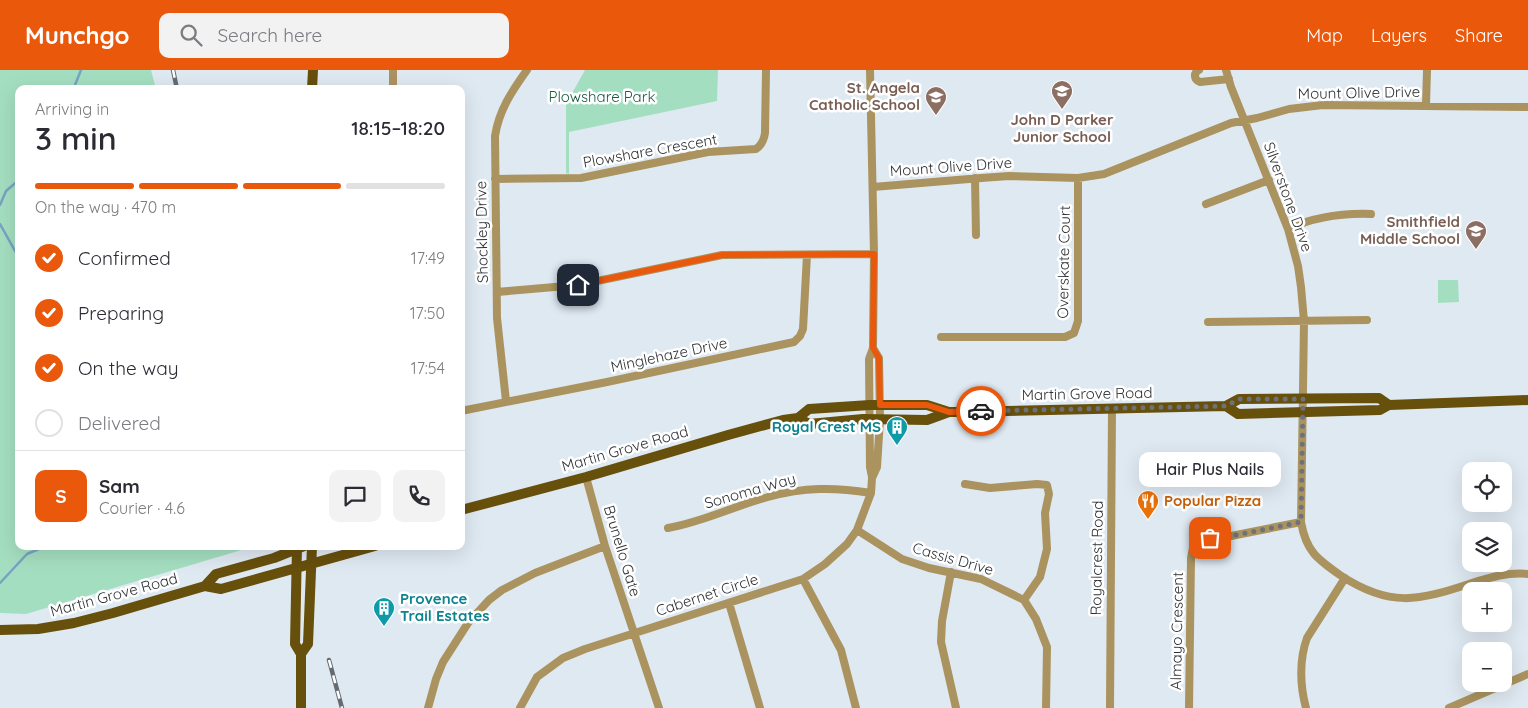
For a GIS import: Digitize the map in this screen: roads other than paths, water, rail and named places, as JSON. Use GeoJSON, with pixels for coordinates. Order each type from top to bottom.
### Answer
{"type":"FeatureCollection","features":[{"type":"Feature","properties":{"kind":"main road"},"geometry":{"type":"LineString","coordinates":[[312,85],[313,70]]}},
{"type":"Feature","properties":{"kind":"main road","name":"Martin Grove Road"},"geometry":{"type":"LineString","coordinates":[[798,418],[809,424],[875,419],[926,420],[949,412],[1226,406],[1239,399],[1379,398],[1389,405]]}},
{"type":"Feature","properties":{"kind":"main road","name":"Martin Grove Road"},"geometry":{"type":"LineString","coordinates":[[1226,406],[1238,414],[1380,410],[1389,405],[1528,400]]}},
{"type":"Feature","properties":{"kind":"main road","name":"Martin Grove Road"},"geometry":{"type":"LineString","coordinates":[[465,509],[728,435],[783,420],[798,418],[809,409],[875,405],[927,405],[949,412]]}},
{"type":"Feature","properties":{"kind":"main road","name":"Martin Grove Road"},"geometry":{"type":"LineString","coordinates":[[204,586],[216,574],[274,558],[292,550]]}},
{"type":"Feature","properties":{"kind":"main road"},"geometry":{"type":"LineString","coordinates":[[299,550],[296,568],[296,644],[301,654],[301,708]]}},
{"type":"Feature","properties":{"kind":"main road"},"geometry":{"type":"LineString","coordinates":[[301,654],[308,644],[312,550]]}},
{"type":"Feature","properties":{"kind":"main road","name":"Martin Grove Road"},"geometry":{"type":"LineString","coordinates":[[0,630],[38,629],[74,623],[204,586],[221,589],[360,550]]}},
{"type":"Feature","properties":{"kind":"street"},"geometry":{"type":"LineString","coordinates":[[393,70],[393,85]]}},
{"type":"Feature","properties":{"kind":"street","name":"Shockley Drive"},"geometry":{"type":"LineString","coordinates":[[506,401],[497,318],[494,151],[496,125],[509,96],[527,70]]}},
{"type":"Feature","properties":{"kind":"street","name":"Plowshare Crescent"},"geometry":{"type":"LineString","coordinates":[[495,179],[574,178],[708,152],[756,149],[764,141],[766,70]]}},
{"type":"Feature","properties":{"kind":"street","name":"Cabernet Circle"},"geometry":{"type":"LineString","coordinates":[[520,708],[537,677],[563,658],[633,633],[803,579],[825,564],[857,530],[871,493],[872,478],[870,468],[879,358],[873,348],[874,254],[870,70]]}},
{"type":"Feature","properties":{"kind":"street"},"geometry":{"type":"LineString","coordinates":[[1199,70],[1194,76],[1200,82],[1229,79]]}},
{"type":"Feature","properties":{"kind":"street","name":"Silverstone Drive"},"geometry":{"type":"LineString","coordinates":[[1226,70],[1288,229],[1299,273],[1304,321],[1301,522],[1309,548],[1316,557],[1345,578],[1380,596],[1401,599],[1432,595],[1497,575],[1528,574]]}},
{"type":"Feature","properties":{"kind":"street"},"geometry":{"type":"LineString","coordinates":[[1426,105],[1427,70]]}},
{"type":"Feature","properties":{"kind":"street","name":"Mount Olive Drive"},"geometry":{"type":"LineString","coordinates":[[873,187],[1009,176],[1078,178],[1110,172],[1231,123],[1304,106],[1426,105],[1528,107]]}},
{"type":"Feature","properties":{"kind":"street"},"geometry":{"type":"LineString","coordinates":[[975,178],[976,235]]}},
{"type":"Feature","properties":{"kind":"street","name":"Overskate Court"},"geometry":{"type":"LineString","coordinates":[[941,337],[1065,337],[1074,333],[1078,320],[1078,178]]}},
{"type":"Feature","properties":{"kind":"street"},"geometry":{"type":"LineString","coordinates":[[1206,204],[1269,180]]}},
{"type":"Feature","properties":{"kind":"street"},"geometry":{"type":"LineString","coordinates":[[1288,229],[1314,219],[1370,214]]}},
{"type":"Feature","properties":{"kind":"street"},"geometry":{"type":"LineString","coordinates":[[496,292],[578,285],[722,255],[874,254]]}},
{"type":"Feature","properties":{"kind":"street","name":"Minglehaze Drive"},"geometry":{"type":"LineString","coordinates":[[465,410],[794,342],[800,336],[803,329],[807,255]]}},
{"type":"Feature","properties":{"kind":"street"},"geometry":{"type":"LineString","coordinates":[[1208,322],[1367,320]]}},
{"type":"Feature","properties":{"kind":"street","name":"Royalcrest Road"},"geometry":{"type":"LineString","coordinates":[[1110,708],[1112,408]]}},
{"type":"Feature","properties":{"kind":"street","name":"Brunello Gate"},"geometry":{"type":"LineString","coordinates":[[586,476],[605,546],[659,708]]}},
{"type":"Feature","properties":{"kind":"street"},"geometry":{"type":"LineString","coordinates":[[965,484],[990,488],[1047,485],[1049,494],[1045,513],[1047,549],[1040,577],[1024,600],[1036,619],[1047,647],[1046,708]]}},
{"type":"Feature","properties":{"kind":"street","name":"Sonoma Way"},"geometry":{"type":"LineString","coordinates":[[668,528],[690,524],[770,496],[798,490],[840,488],[871,493]]}},
{"type":"Feature","properties":{"kind":"street","name":"Almayo Crescent"},"geometry":{"type":"LineString","coordinates":[[1190,708],[1191,558],[1194,548],[1202,540],[1301,522]]}},
{"type":"Feature","properties":{"kind":"street","name":"Cassis Drive"},"geometry":{"type":"LineString","coordinates":[[857,530],[902,559],[929,568],[981,579],[1024,600]]}},
{"type":"Feature","properties":{"kind":"street"},"geometry":{"type":"LineString","coordinates":[[428,708],[443,662],[468,624],[489,600],[502,590],[535,573],[605,546]]}},
{"type":"Feature","properties":{"kind":"street"},"geometry":{"type":"LineString","coordinates":[[951,572],[942,621],[941,642],[956,708]]}},
{"type":"Feature","properties":{"kind":"street"},"geometry":{"type":"LineString","coordinates":[[1306,708],[1302,690],[1304,647],[1307,638],[1345,578]]}},
{"type":"Feature","properties":{"kind":"street"},"geometry":{"type":"LineString","coordinates":[[803,579],[841,650],[856,708]]}},
{"type":"Feature","properties":{"kind":"street"},"geometry":{"type":"LineString","coordinates":[[729,603],[760,708]]}},
{"type":"Feature","properties":{"kind":"street"},"geometry":{"type":"LineString","coordinates":[[1449,708],[1528,674]]}},
{"type":"Feature","properties":{"kind":"waterway"},"geometry":{"type":"LineString","coordinates":[[75,85],[81,70]]}},
{"type":"Feature","properties":{"kind":"waterway"},"geometry":{"type":"LineString","coordinates":[[0,205],[6,191],[15,183]]}},
{"type":"Feature","properties":{"kind":"waterway"},"geometry":{"type":"LineString","coordinates":[[0,224],[15,251]]}},
{"type":"Feature","properties":{"kind":"waterway"},"geometry":{"type":"LineString","coordinates":[[0,583],[27,554],[36,550]]}},
{"type":"Feature","properties":{"kind":"railway"},"geometry":{"type":"LineString","coordinates":[[173,70],[176,85]]}},
{"type":"Feature","properties":{"kind":"railway"},"geometry":{"type":"LineString","coordinates":[[329,660],[342,708]]}},
{"type":"Feature","properties":{"kind":"place","name":"John D Parker Junior School"},"geometry":{"type":"Point","coordinates":[1062,110]}},
{"type":"Feature","properties":{"kind":"place","name":"St. Angela Catholic School"},"geometry":{"type":"Point","coordinates":[936,116]}},
{"type":"Feature","properties":{"kind":"place","name":"Smithfield Middle School"},"geometry":{"type":"Point","coordinates":[1476,250]}},
{"type":"Feature","properties":{"kind":"place","name":"Royal Crest MS"},"geometry":{"type":"Point","coordinates":[897,446]}},
{"type":"Feature","properties":{"kind":"place","name":"Popular Pizza"},"geometry":{"type":"Point","coordinates":[1148,520]}},
{"type":"Feature","properties":{"kind":"place","name":"Hair Plus Nails"},"geometry":{"type":"Point","coordinates":[1210,538]}},
{"type":"Feature","properties":{"kind":"place","name":"Provence Trail Estates"},"geometry":{"type":"Point","coordinates":[384,627]}},
{"type":"Feature","properties":{"kind":"park label","name":"Plowshare Park"},"geometry":{"type":"Point","coordinates":[602,97]}}]}
